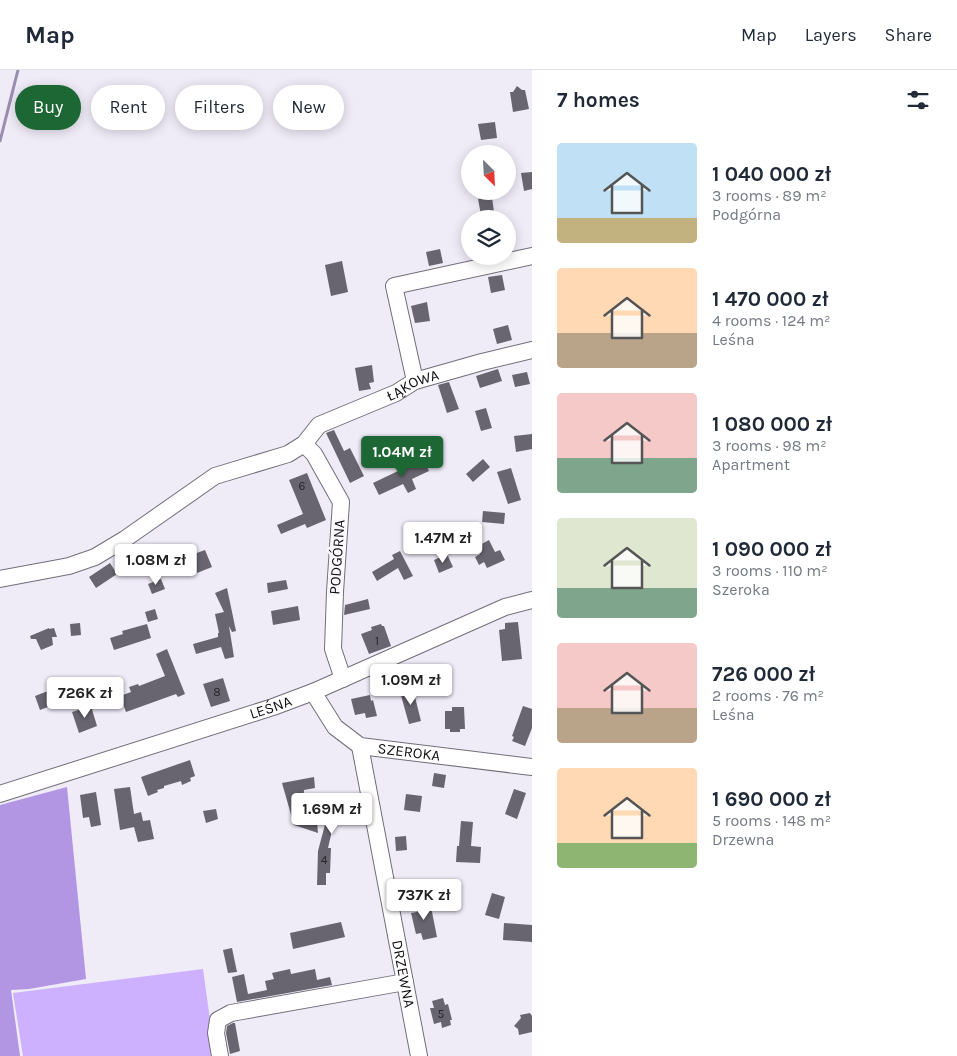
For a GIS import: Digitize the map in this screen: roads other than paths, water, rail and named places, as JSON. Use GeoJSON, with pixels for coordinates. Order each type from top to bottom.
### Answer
{"type":"FeatureCollection","features":[{"type":"Feature","properties":{"kind":"street"},"geometry":{"type":"LineString","coordinates":[[415,381],[394,286],[532,256]]}},
{"type":"Feature","properties":{"kind":"street","name":"ŁĄKOWA"},"geometry":{"type":"LineString","coordinates":[[304,444],[319,425],[396,393],[415,381],[532,350]]}},
{"type":"Feature","properties":{"kind":"street"},"geometry":{"type":"LineString","coordinates":[[0,579],[69,566],[96,557],[215,476],[288,454],[304,444]]}},
{"type":"Feature","properties":{"kind":"street","name":"PODGÓRNA"},"geometry":{"type":"LineString","coordinates":[[304,444],[314,454],[341,502],[333,648],[343,679]]}},
{"type":"Feature","properties":{"kind":"street","name":"LEŚNA"},"geometry":{"type":"LineString","coordinates":[[0,794],[240,718],[313,692],[504,607],[532,600]]}},
{"type":"Feature","properties":{"kind":"street","name":"SZEROKA"},"geometry":{"type":"LineString","coordinates":[[313,692],[335,728],[360,746],[532,767]]}},
{"type":"Feature","properties":{"kind":"street","name":"DRZEWNA"},"geometry":{"type":"LineString","coordinates":[[360,746],[419,1056]]}},
{"type":"Feature","properties":{"kind":"street"},"geometry":{"type":"LineString","coordinates":[[220,1056],[216,1032],[218,1020],[231,1013],[405,982]]}},
{"type":"Feature","properties":{"kind":"waterway"},"geometry":{"type":"LineString","coordinates":[[0,141],[18,70]]}}]}
